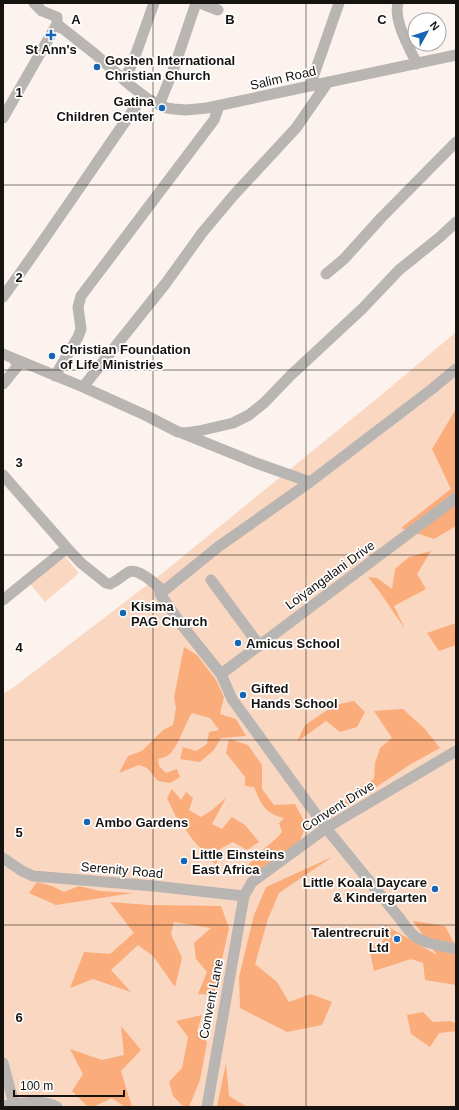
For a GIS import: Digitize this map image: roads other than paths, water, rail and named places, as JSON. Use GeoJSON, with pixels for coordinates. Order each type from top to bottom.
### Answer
{"type":"FeatureCollection","features":[{"type":"Feature","properties":{"kind":"street","name":"Salim Road"},"geometry":{"type":"LineString","coordinates":[[34,3],[42,11],[57,21],[143,96],[167,108],[186,110],[220,106],[456,55]]}},
{"type":"Feature","properties":{"kind":"street"},"geometry":{"type":"LineString","coordinates":[[124,80],[133,62],[154,3]]}},
{"type":"Feature","properties":{"kind":"street"},"geometry":{"type":"LineString","coordinates":[[159,104],[173,71],[196,3]]}},
{"type":"Feature","properties":{"kind":"street"},"geometry":{"type":"LineString","coordinates":[[200,3],[218,10]]}},
{"type":"Feature","properties":{"kind":"street"},"geometry":{"type":"LineString","coordinates":[[310,86],[339,3]]}},
{"type":"Feature","properties":{"kind":"street"},"geometry":{"type":"LineString","coordinates":[[398,3],[398,14],[402,30],[417,64]]}},
{"type":"Feature","properties":{"kind":"street"},"geometry":{"type":"LineString","coordinates":[[3,104],[32,55],[57,21]]}},
{"type":"Feature","properties":{"kind":"street"},"geometry":{"type":"LineString","coordinates":[[3,118],[57,21]]}},
{"type":"Feature","properties":{"kind":"street"},"geometry":{"type":"LineString","coordinates":[[83,387],[166,284],[202,233],[233,196],[296,128],[328,82]]}},
{"type":"Feature","properties":{"kind":"street"},"geometry":{"type":"LineString","coordinates":[[3,297],[41,245],[114,136],[143,96]]}},
{"type":"Feature","properties":{"kind":"street"},"geometry":{"type":"LineString","coordinates":[[55,376],[78,338],[81,329],[81,320],[78,307],[81,296],[214,120],[220,106]]}},
{"type":"Feature","properties":{"kind":"street"},"geometry":{"type":"LineString","coordinates":[[326,274],[344,259],[381,218],[456,142]]}},
{"type":"Feature","properties":{"kind":"street"},"geometry":{"type":"LineString","coordinates":[[178,432],[185,433],[219,427],[233,423],[249,415],[264,403],[291,375],[362,309],[399,270],[456,222]]}},
{"type":"Feature","properties":{"kind":"street"},"geometry":{"type":"LineString","coordinates":[[3,354],[83,387],[145,415],[178,432],[256,463],[310,482]]}},
{"type":"Feature","properties":{"kind":"street"},"geometry":{"type":"LineString","coordinates":[[3,359],[21,362]]}},
{"type":"Feature","properties":{"kind":"street"},"geometry":{"type":"LineString","coordinates":[[3,384],[21,362]]}},
{"type":"Feature","properties":{"kind":"street"},"geometry":{"type":"LineString","coordinates":[[160,594],[218,547],[310,482],[456,369]]}},
{"type":"Feature","properties":{"kind":"street"},"geometry":{"type":"LineString","coordinates":[[3,475],[67,548],[81,562],[106,582],[110,584],[115,582],[130,571],[133,571],[141,574],[159,587],[160,594],[181,624],[221,674],[232,699],[326,828],[411,933],[426,942],[456,949]]}},
{"type":"Feature","properties":{"kind":"street","name":"Loiyangalani Drive"},"geometry":{"type":"LineString","coordinates":[[221,674],[456,498]]}},
{"type":"Feature","properties":{"kind":"street"},"geometry":{"type":"LineString","coordinates":[[3,600],[67,548]]}},
{"type":"Feature","properties":{"kind":"street"},"geometry":{"type":"LineString","coordinates":[[210,580],[259,645]]}},
{"type":"Feature","properties":{"kind":"street","name":"Convent Drive"},"geometry":{"type":"LineString","coordinates":[[244,896],[252,882],[326,828],[456,751]]}},
{"type":"Feature","properties":{"kind":"street","name":"Serenity Road"},"geometry":{"type":"LineString","coordinates":[[3,858],[22,872],[33,876],[154,886],[244,896]]}},
{"type":"Feature","properties":{"kind":"street","name":"Convent Lane"},"geometry":{"type":"LineString","coordinates":[[207,1107],[244,896]]}},
{"type":"Feature","properties":{"kind":"street"},"geometry":{"type":"LineString","coordinates":[[3,1063],[8,1105],[42,1103],[52,1104],[57,1107]]}},
{"type":"Feature","properties":{"kind":"place","name":"St Ann's"},"geometry":{"type":"Point","coordinates":[51,35]}},
{"type":"Feature","properties":{"kind":"place","name":"Goshen International Christian Church"},"geometry":{"type":"Point","coordinates":[97,67]}},
{"type":"Feature","properties":{"kind":"place","name":"Gatina Children Center"},"geometry":{"type":"Point","coordinates":[162,108]}},
{"type":"Feature","properties":{"kind":"place","name":"Christian Foundation of Life Ministries"},"geometry":{"type":"Point","coordinates":[52,356]}},
{"type":"Feature","properties":{"kind":"place","name":"Kisima PAG Church"},"geometry":{"type":"Point","coordinates":[123,613]}},
{"type":"Feature","properties":{"kind":"place","name":"Amicus School"},"geometry":{"type":"Point","coordinates":[238,643]}},
{"type":"Feature","properties":{"kind":"place","name":"Gifted Hands School"},"geometry":{"type":"Point","coordinates":[243,695]}},
{"type":"Feature","properties":{"kind":"place","name":"Ambo Gardens"},"geometry":{"type":"Point","coordinates":[87,822]}},
{"type":"Feature","properties":{"kind":"place","name":"Little Einsteins East Africa"},"geometry":{"type":"Point","coordinates":[184,861]}},
{"type":"Feature","properties":{"kind":"place","name":"Little Koala Daycare & Kindergarten"},"geometry":{"type":"Point","coordinates":[435,889]}},
{"type":"Feature","properties":{"kind":"place","name":"Talentrecruit Ltd"},"geometry":{"type":"Point","coordinates":[397,939]}}]}
